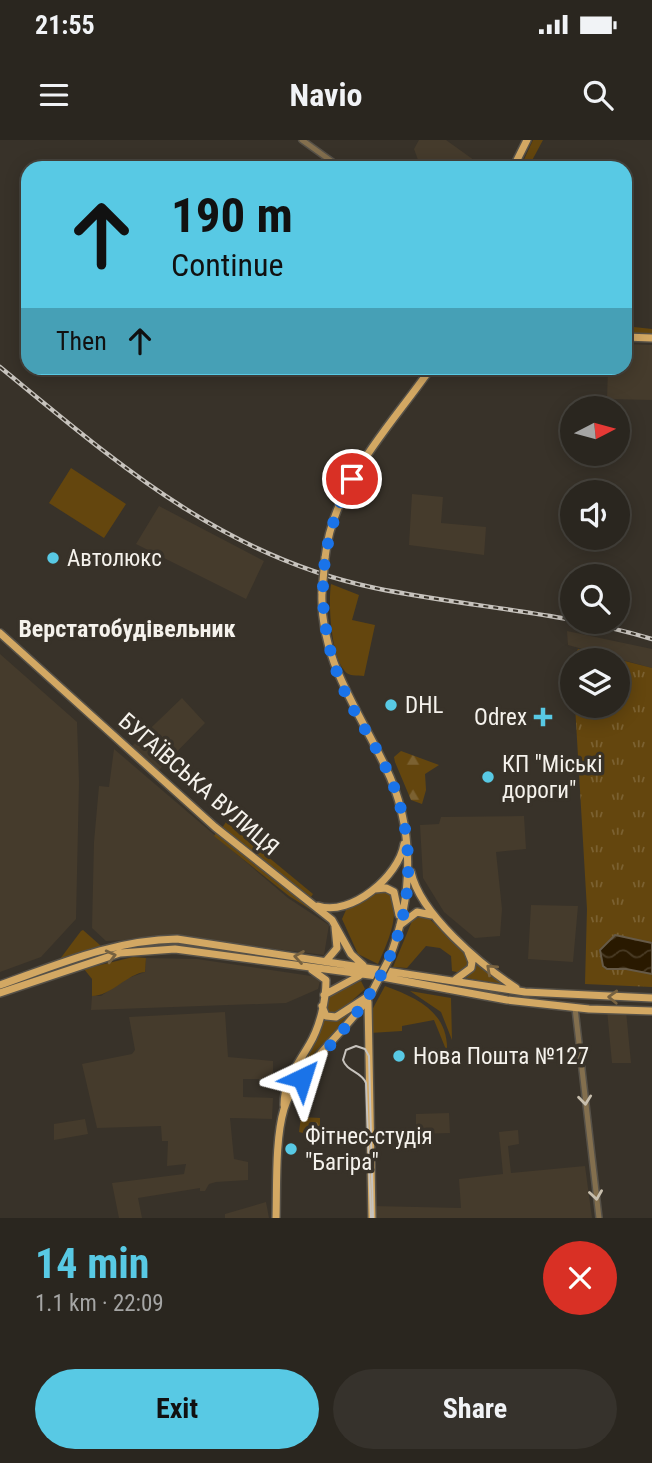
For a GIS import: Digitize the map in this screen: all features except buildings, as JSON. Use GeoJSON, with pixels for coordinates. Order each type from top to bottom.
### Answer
{"type":"FeatureCollection","features":[{"type":"Feature","properties":{"kind":"main road"},"geometry":{"type":"LineString","coordinates":[[516,161],[527,140]]}},
{"type":"Feature","properties":{"kind":"main road"},"geometry":{"type":"LineString","coordinates":[[632,337],[652,338]]}},
{"type":"Feature","properties":{"kind":"main road"},"geometry":{"type":"LineString","coordinates":[[426,375],[352,479],[333,523],[325,558],[322,592],[326,630],[336,671],[391,778],[416,889],[436,918],[519,990]]}},
{"type":"Feature","properties":{"kind":"main road","name":"БУГАЇВСЬКА ВУЛИЦЯ"},"geometry":{"type":"LineString","coordinates":[[0,633],[215,827],[331,920],[341,932],[351,954],[368,971]]}},
{"type":"Feature","properties":{"kind":"main road"},"geometry":{"type":"LineString","coordinates":[[310,903],[330,909],[349,904],[371,890],[397,867],[405,833]]}},
{"type":"Feature","properties":{"kind":"main road"},"geometry":{"type":"LineString","coordinates":[[284,1110],[298,1083],[371,993],[389,959],[399,927],[408,858]]}},
{"type":"Feature","properties":{"kind":"main road"},"geometry":{"type":"LineString","coordinates":[[371,890],[386,888],[396,895],[399,927]]}},
{"type":"Feature","properties":{"kind":"main road"},"geometry":{"type":"LineString","coordinates":[[341,932],[340,915],[349,904]]}},
{"type":"Feature","properties":{"kind":"main road"},"geometry":{"type":"LineString","coordinates":[[399,927],[420,912],[436,918]]}},
{"type":"Feature","properties":{"kind":"main road"},"geometry":{"type":"LineString","coordinates":[[326,961],[334,955],[338,943],[331,920]]}},
{"type":"Feature","properties":{"kind":"main road"},"geometry":{"type":"LineString","coordinates":[[0,985],[107,947],[146,940],[195,940],[326,961],[484,996],[575,1008],[652,1011]]}},
{"type":"Feature","properties":{"kind":"main road"},"geometry":{"type":"LineString","coordinates":[[452,980],[466,974],[472,965],[464,945]]}},
{"type":"Feature","properties":{"kind":"main road"},"geometry":{"type":"LineString","coordinates":[[0,993],[101,958],[156,949],[192,951],[307,968],[452,980],[519,990],[652,998]]}},
{"type":"Feature","properties":{"kind":"main road"},"geometry":{"type":"LineString","coordinates":[[276,1218],[285,1084],[312,1039],[322,1006],[324,978],[307,968]]}},
{"type":"Feature","properties":{"kind":"main road"},"geometry":{"type":"LineString","coordinates":[[323,995],[368,971]]}},
{"type":"Feature","properties":{"kind":"main road"},"geometry":{"type":"LineString","coordinates":[[322,1006],[327,1016],[336,1017],[371,993]]}},
{"type":"Feature","properties":{"kind":"main road"},"geometry":{"type":"LineString","coordinates":[[371,993],[367,1016],[372,1218]]}},
{"type":"Feature","properties":{"kind":"street"},"geometry":{"type":"LineString","coordinates":[[302,140],[331,161]]}},
{"type":"Feature","properties":{"kind":"street"},"geometry":{"type":"LineString","coordinates":[[575,1008],[599,1218]]}},
{"type":"Feature","properties":{"kind":"shaded area"},"geometry":{"type":"Polygon","coordinates":[[[419,140],[446,140],[475,161],[418,161],[414,149],[419,140]]]}},
{"type":"Feature","properties":{"kind":"shaded area"},"geometry":{"type":"Polygon","coordinates":[[[632,344],[652,345],[652,400],[607,396],[608,375],[632,375],[632,344]]]}},
{"type":"Feature","properties":{"kind":"shaded area"},"geometry":{"type":"Polygon","coordinates":[[[412,494],[443,497],[441,523],[486,527],[484,555],[409,545],[412,494]]]}},
{"type":"Feature","properties":{"kind":"shaded area"},"geometry":{"type":"Polygon","coordinates":[[[159,506],[264,561],[246,599],[136,544],[159,506]]]}},
{"type":"Feature","properties":{"kind":"shaded area"},"geometry":{"type":"Polygon","coordinates":[[[567,634],[581,634],[652,649],[652,668],[630,662],[630,648],[579,648],[568,645],[567,634]]]}},
{"type":"Feature","properties":{"kind":"shaded area"},"geometry":{"type":"Polygon","coordinates":[[[0,654],[77,722],[79,782],[76,919],[41,957],[0,972],[0,654]]]}},
{"type":"Feature","properties":{"kind":"shaded area"},"geometry":{"type":"Polygon","coordinates":[[[182,698],[205,723],[158,771],[131,747],[182,698]]]}},
{"type":"Feature","properties":{"kind":"shaded area"},"geometry":{"type":"Polygon","coordinates":[[[114,749],[288,898],[329,925],[324,955],[179,937],[106,941],[92,928],[94,842],[99,786],[109,787],[114,749]]]}},
{"type":"Feature","properties":{"kind":"shaded area"},"geometry":{"type":"Polygon","coordinates":[[[524,816],[526,849],[496,852],[502,909],[500,936],[475,938],[444,912],[423,878],[420,825],[439,824],[441,817],[524,816]]]}},
{"type":"Feature","properties":{"kind":"shaded area"},"geometry":{"type":"Polygon","coordinates":[[[531,905],[578,906],[573,962],[528,959],[531,905]]]}},
{"type":"Feature","properties":{"kind":"shaded area"},"geometry":{"type":"Polygon","coordinates":[[[146,958],[197,959],[318,977],[320,981],[318,989],[286,1003],[91,1010],[92,996],[101,996],[123,980],[145,972],[146,958]]]}},
{"type":"Feature","properties":{"kind":"shaded area"},"geometry":{"type":"Polygon","coordinates":[[[607,1010],[626,1011],[631,1063],[612,1063],[607,1010]]]}},
{"type":"Feature","properties":{"kind":"shaded area"},"geometry":{"type":"Polygon","coordinates":[[[225,1012],[228,1057],[273,1061],[273,1079],[243,1079],[243,1097],[273,1098],[272,1119],[230,1118],[234,1159],[248,1162],[248,1180],[216,1182],[209,1184],[205,1191],[200,1191],[200,1188],[138,1198],[142,1218],[119,1218],[112,1183],[184,1174],[186,1164],[167,1166],[168,1141],[162,1141],[161,1126],[97,1128],[82,1064],[132,1054],[135,1050],[129,1017],[225,1012]]]}},
{"type":"Feature","properties":{"kind":"shaded area"},"geometry":{"type":"Polygon","coordinates":[[[449,1113],[450,1133],[416,1134],[416,1114],[449,1113]]]}},
{"type":"Feature","properties":{"kind":"shaded area"},"geometry":{"type":"Polygon","coordinates":[[[85,1119],[88,1134],[54,1140],[54,1124],[85,1119]]]}},
{"type":"Feature","properties":{"kind":"shaded area"},"geometry":{"type":"Polygon","coordinates":[[[518,1130],[519,1144],[508,1146],[511,1173],[585,1166],[592,1218],[373,1218],[372,1206],[461,1208],[459,1179],[503,1174],[499,1132],[518,1130]]]}},
{"type":"Feature","properties":{"kind":"shaded area"},"geometry":{"type":"Polygon","coordinates":[[[266,1202],[269,1218],[225,1218],[225,1214],[266,1202]]]}},
{"type":"Feature","properties":{"kind":"green space"},"geometry":{"type":"Polygon","coordinates":[[[533,140],[543,140],[532,161],[523,161],[533,140]]]}},
{"type":"Feature","properties":{"kind":"green space"},"geometry":{"type":"Polygon","coordinates":[[[632,327],[652,329],[652,334],[632,334],[632,327]]]}},
{"type":"Feature","properties":{"kind":"green space"},"geometry":{"type":"Polygon","coordinates":[[[71,468],[126,504],[104,538],[49,503],[71,468]]]}},
{"type":"Feature","properties":{"kind":"green space"},"geometry":{"type":"Polygon","coordinates":[[[331,584],[359,595],[352,620],[375,625],[364,676],[348,674],[336,653],[330,604],[331,584]]]}},
{"type":"Feature","properties":{"kind":"green space"},"geometry":{"type":"Polygon","coordinates":[[[630,662],[652,668],[652,987],[585,984],[587,909],[576,718],[630,718],[630,662]]]}},
{"type":"Feature","properties":{"kind":"green space"},"geometry":{"type":"Polygon","coordinates":[[[401,751],[439,765],[425,774],[426,790],[422,804],[411,800],[395,762],[394,757],[401,751]]]}},
{"type":"Feature","properties":{"kind":"green space"},"geometry":{"type":"Polygon","coordinates":[[[226,822],[313,894],[311,897],[222,828],[226,822]]]}},
{"type":"Feature","properties":{"kind":"green space"},"geometry":{"type":"Polygon","coordinates":[[[217,831],[327,920],[289,896],[214,836],[217,831]]]}},
{"type":"Feature","properties":{"kind":"green space"},"geometry":{"type":"Polygon","coordinates":[[[383,890],[391,893],[394,911],[389,938],[378,964],[358,954],[342,919],[346,910],[383,890]]]}},
{"type":"Feature","properties":{"kind":"green space"},"geometry":{"type":"Polygon","coordinates":[[[424,914],[466,952],[468,964],[461,973],[452,971],[451,956],[440,948],[426,946],[407,968],[393,967],[412,921],[424,914]]]}},
{"type":"Feature","properties":{"kind":"green space"},"geometry":{"type":"Polygon","coordinates":[[[81,931],[101,946],[60,959],[81,931]]]}},
{"type":"Feature","properties":{"kind":"green space"},"geometry":{"type":"Polygon","coordinates":[[[133,957],[146,958],[145,972],[106,993],[92,996],[92,979],[84,969],[133,957]]]}},
{"type":"Feature","properties":{"kind":"green space"},"geometry":{"type":"Polygon","coordinates":[[[475,958],[503,983],[466,978],[473,969],[475,958]]]}},
{"type":"Feature","properties":{"kind":"green space"},"geometry":{"type":"Polygon","coordinates":[[[361,981],[365,989],[337,1014],[329,1013],[327,1005],[331,995],[361,981]]]}},
{"type":"Feature","properties":{"kind":"green space"},"geometry":{"type":"Polygon","coordinates":[[[385,986],[420,1002],[437,1017],[443,1027],[447,1052],[434,1020],[402,1026],[402,1031],[370,1033],[372,1010],[385,986]]]}},
{"type":"Feature","properties":{"kind":"green space"},"geometry":{"type":"Polygon","coordinates":[[[410,991],[451,998],[452,1040],[441,1012],[410,991]]]}},
{"type":"Feature","properties":{"kind":"green space"},"geometry":{"type":"Polygon","coordinates":[[[354,1008],[288,1086],[323,1018],[354,1008]]]}},
{"type":"Feature","properties":{"kind":"green space"},"geometry":{"type":"Polygon","coordinates":[[[301,1117],[320,1118],[320,1132],[311,1135],[299,1132],[301,1117]]]}},
{"type":"Feature","properties":{"kind":"water"},"geometry":{"type":"Polygon","coordinates":[[[615,935],[652,943],[652,974],[607,969],[603,966],[600,950],[615,935]]]}},
{"type":"Feature","properties":{"kind":"tram line"},"geometry":{"type":"LineString","coordinates":[[371,1218],[366,1083],[343,1060],[346,1050],[356,1046],[365,1049],[369,1056],[373,1218]]}},
{"type":"Feature","properties":{"kind":"railway"},"geometry":{"type":"LineString","coordinates":[[0,367],[86,438],[174,502],[268,553],[320,573],[375,588],[584,622],[652,639]]}},
{"type":"Feature","properties":{"kind":"place","name":"Автолюкс"},"geometry":{"type":"Point","coordinates":[53,558]}},
{"type":"Feature","properties":{"kind":"place","name":"DHL"},"geometry":{"type":"Point","coordinates":[391,705]}},
{"type":"Feature","properties":{"kind":"place","name":"Odrex"},"geometry":{"type":"Point","coordinates":[543,717]}},
{"type":"Feature","properties":{"kind":"place","name":"КП \"Міські дороги\""},"geometry":{"type":"Point","coordinates":[488,777]}},
{"type":"Feature","properties":{"kind":"place","name":"Нова Пошта №127"},"geometry":{"type":"Point","coordinates":[399,1056]}},
{"type":"Feature","properties":{"kind":"place","name":"Фітнес-студія \"Багіра\""},"geometry":{"type":"Point","coordinates":[291,1149]}},
{"type":"Feature","properties":{"kind":"district","name":"Верстатобудівельник"},"geometry":{"type":"Point","coordinates":[127,629]}},
{"type":"Feature","properties":{"kind":"route"},"geometry":{"type":"LineString","coordinates":[[302,1078],[372,992],[395,943],[408,873],[405,833],[396,791],[380,755],[343,689],[330,651],[324,619],[322,598],[325,553],[339,505],[352,479]]}}]}
